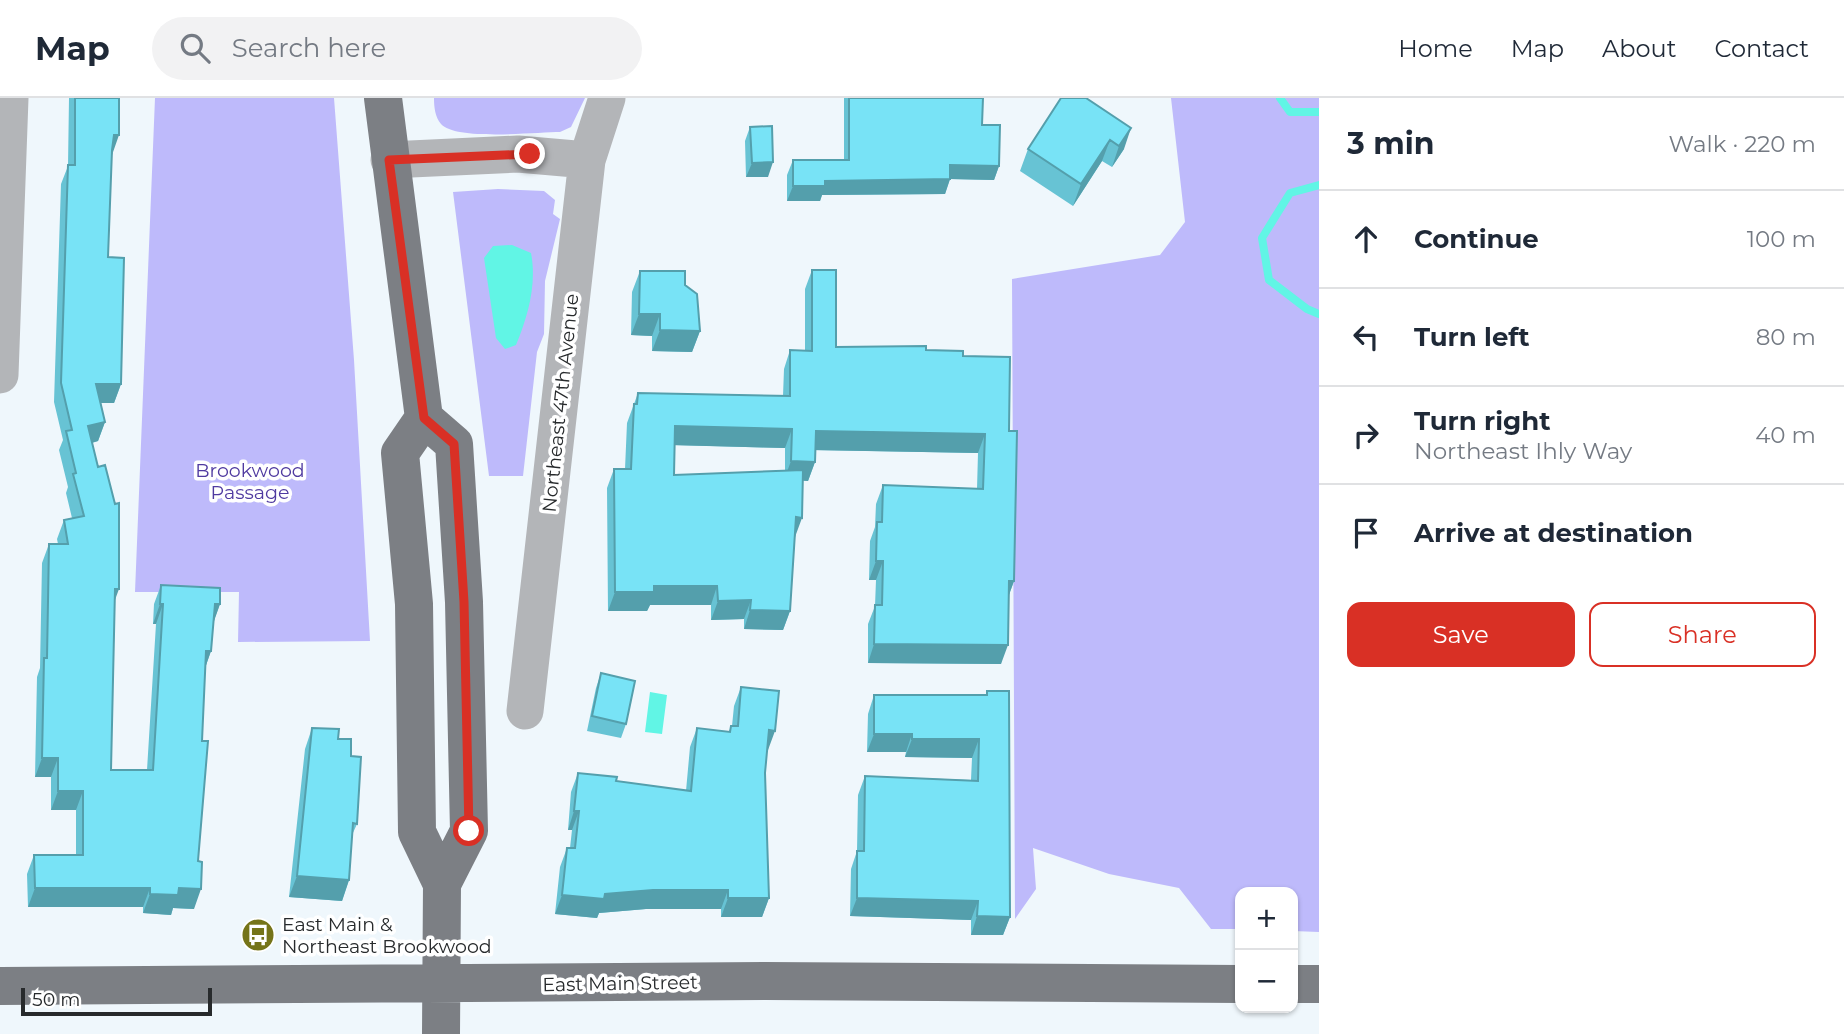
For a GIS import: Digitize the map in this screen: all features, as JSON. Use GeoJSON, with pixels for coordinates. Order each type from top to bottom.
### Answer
{"type":"FeatureCollection","features":[{"type":"Feature","properties":{"kind":"main road"},"geometry":{"type":"LineString","coordinates":[[383,98],[424,418],[454,444],[464,602],[469,831],[442,884]]}},
{"type":"Feature","properties":{"kind":"main road"},"geometry":{"type":"LineString","coordinates":[[424,418],[400,453],[414,604],[417,832],[442,884],[442,1034]]}},
{"type":"Feature","properties":{"kind":"main road","name":"East Main Street"},"geometry":{"type":"LineString","coordinates":[[0,986],[766,981],[1235,984]]}},
{"type":"Feature","properties":{"kind":"main road"},"geometry":{"type":"LineString","coordinates":[[1298,984],[1319,984]]}},
{"type":"Feature","properties":{"kind":"street"},"geometry":{"type":"LineString","coordinates":[[0,375],[2,242],[10,98]]}},
{"type":"Feature","properties":{"kind":"street","name":"Northeast 47th Avenue"},"geometry":{"type":"LineString","coordinates":[[525,711],[587,160],[607,98]]}},
{"type":"Feature","properties":{"kind":"street"},"geometry":{"type":"LineString","coordinates":[[389,160],[518,154],[587,160]]}},
{"type":"Feature","properties":{"kind":"green space","name":"Brookwood Passage"},"geometry":{"type":"Polygon","coordinates":[[[155,98],[334,98],[354,360],[370,641],[238,642],[239,592],[135,592],[155,98]]]}},
{"type":"Feature","properties":{"kind":"green space"},"geometry":{"type":"Polygon","coordinates":[[[434,98],[585,98],[571,127],[560,132],[479,134],[449,129],[441,124],[437,118],[434,98]]]}},
{"type":"Feature","properties":{"kind":"green space"},"geometry":{"type":"Polygon","coordinates":[[[1171,98],[1319,98],[1319,932],[1298,931],[1298,887],[1235,887],[1235,929],[1211,929],[1179,888],[1109,874],[1033,848],[1036,889],[1015,919],[1012,279],[1160,255],[1185,222],[1171,98]]]}},
{"type":"Feature","properties":{"kind":"green space"},"geometry":{"type":"Polygon","coordinates":[[[498,189],[544,191],[555,200],[553,214],[560,219],[545,281],[544,334],[537,352],[523,476],[489,476],[453,192],[498,189]]]}},
{"type":"Feature","properties":{"kind":"shaded area"},"geometry":{"type":"Polygon","coordinates":[[[512,245],[531,253],[533,276],[528,311],[516,345],[505,349],[496,338],[484,258],[493,246],[512,245]]]}},
{"type":"Feature","properties":{"kind":"shaded area"},"geometry":{"type":"Polygon","coordinates":[[[650,692],[667,695],[662,734],[645,732],[650,692]]]}},
{"type":"Feature","properties":{"kind":"building"},"geometry":{"type":"Polygon","coordinates":[[[75,98],[119,98],[119,135],[114,135],[112,150],[108,257],[124,258],[121,384],[96,384],[105,422],[88,426],[98,467],[105,465],[115,504],[119,503],[119,589],[115,589],[111,770],[153,770],[163,604],[160,604],[161,585],[220,588],[220,604],[215,604],[211,651],[206,651],[202,741],[208,741],[198,861],[202,862],[201,889],[179,888],[178,895],[150,894],[150,888],[35,888],[34,855],[83,855],[83,791],[58,791],[58,758],[42,758],[49,544],[68,544],[64,520],[84,516],[73,474],[76,473],[66,431],[72,430],[61,383],[68,165],[75,165],[75,98]]]}},
{"type":"Feature","properties":{"kind":"building"},"geometry":{"type":"Polygon","coordinates":[[[849,98],[983,98],[982,125],[1000,125],[999,166],[950,165],[950,179],[825,181],[825,186],[793,186],[793,160],[849,160],[849,98]]]}},
{"type":"Feature","properties":{"kind":"building"},"geometry":{"type":"Polygon","coordinates":[[[1061,98],[1086,98],[1131,128],[1119,146],[1110,140],[1081,184],[1028,149],[1061,98]]]}},
{"type":"Feature","properties":{"kind":"building"},"geometry":{"type":"Polygon","coordinates":[[[772,126],[773,162],[752,163],[750,127],[772,126]]]}},
{"type":"Feature","properties":{"kind":"building"},"geometry":{"type":"Polygon","coordinates":[[[812,270],[836,270],[836,347],[926,346],[926,350],[963,351],[963,356],[1010,357],[1009,431],[1017,431],[1014,581],[1009,581],[1008,645],[874,644],[875,605],[882,605],[883,561],[876,561],[877,522],[882,522],[883,485],[983,489],[985,434],[816,431],[815,462],[791,461],[792,429],[675,426],[674,475],[803,470],[802,518],[796,517],[790,611],[750,610],[751,600],[718,601],[717,586],[654,586],[654,592],[615,592],[614,469],[631,469],[634,404],[637,404],[638,393],[790,396],[790,350],[812,351],[812,270]]]}},
{"type":"Feature","properties":{"kind":"building"},"geometry":{"type":"Polygon","coordinates":[[[640,271],[685,271],[685,285],[697,294],[700,331],[660,330],[660,314],[639,314],[640,271]]]}},
{"type":"Feature","properties":{"kind":"building"},"geometry":{"type":"Polygon","coordinates":[[[601,673],[635,681],[626,724],[592,716],[601,673]]]}},
{"type":"Feature","properties":{"kind":"building"},"geometry":{"type":"Polygon","coordinates":[[[741,687],[779,691],[775,731],[769,730],[765,773],[769,898],[728,898],[728,890],[653,890],[605,894],[604,899],[562,895],[567,848],[575,848],[579,811],[574,811],[578,773],[617,777],[616,781],[691,791],[697,728],[730,732],[731,726],[738,726],[741,687]]]}},
{"type":"Feature","properties":{"kind":"building"},"geometry":{"type":"Polygon","coordinates":[[[987,691],[1009,691],[1010,917],[977,916],[978,901],[857,898],[857,851],[864,851],[865,776],[978,781],[979,739],[912,739],[912,734],[874,734],[874,695],[987,695],[987,691]]]}},
{"type":"Feature","properties":{"kind":"building"},"geometry":{"type":"Polygon","coordinates":[[[312,728],[339,729],[338,739],[351,739],[351,756],[361,757],[357,824],[353,823],[349,880],[297,876],[312,728]]]}},
{"type":"Feature","properties":{"kind":"waterway"},"geometry":{"type":"LineString","coordinates":[[1280,98],[1290,112],[1319,112]]}},
{"type":"Feature","properties":{"kind":"waterway"},"geometry":{"type":"LineString","coordinates":[[1319,185],[1290,193],[1262,238],[1269,280],[1307,309],[1319,314]]}},
{"type":"Feature","properties":{"kind":"place","name":"East Main & Northeast Brookwood"},"geometry":{"type":"Point","coordinates":[258,935]}},
{"type":"Feature","properties":{"kind":"route"},"geometry":{"type":"LineString","coordinates":[[469,831],[464,602],[454,444],[424,418],[389,160],[530,154]]}}]}
